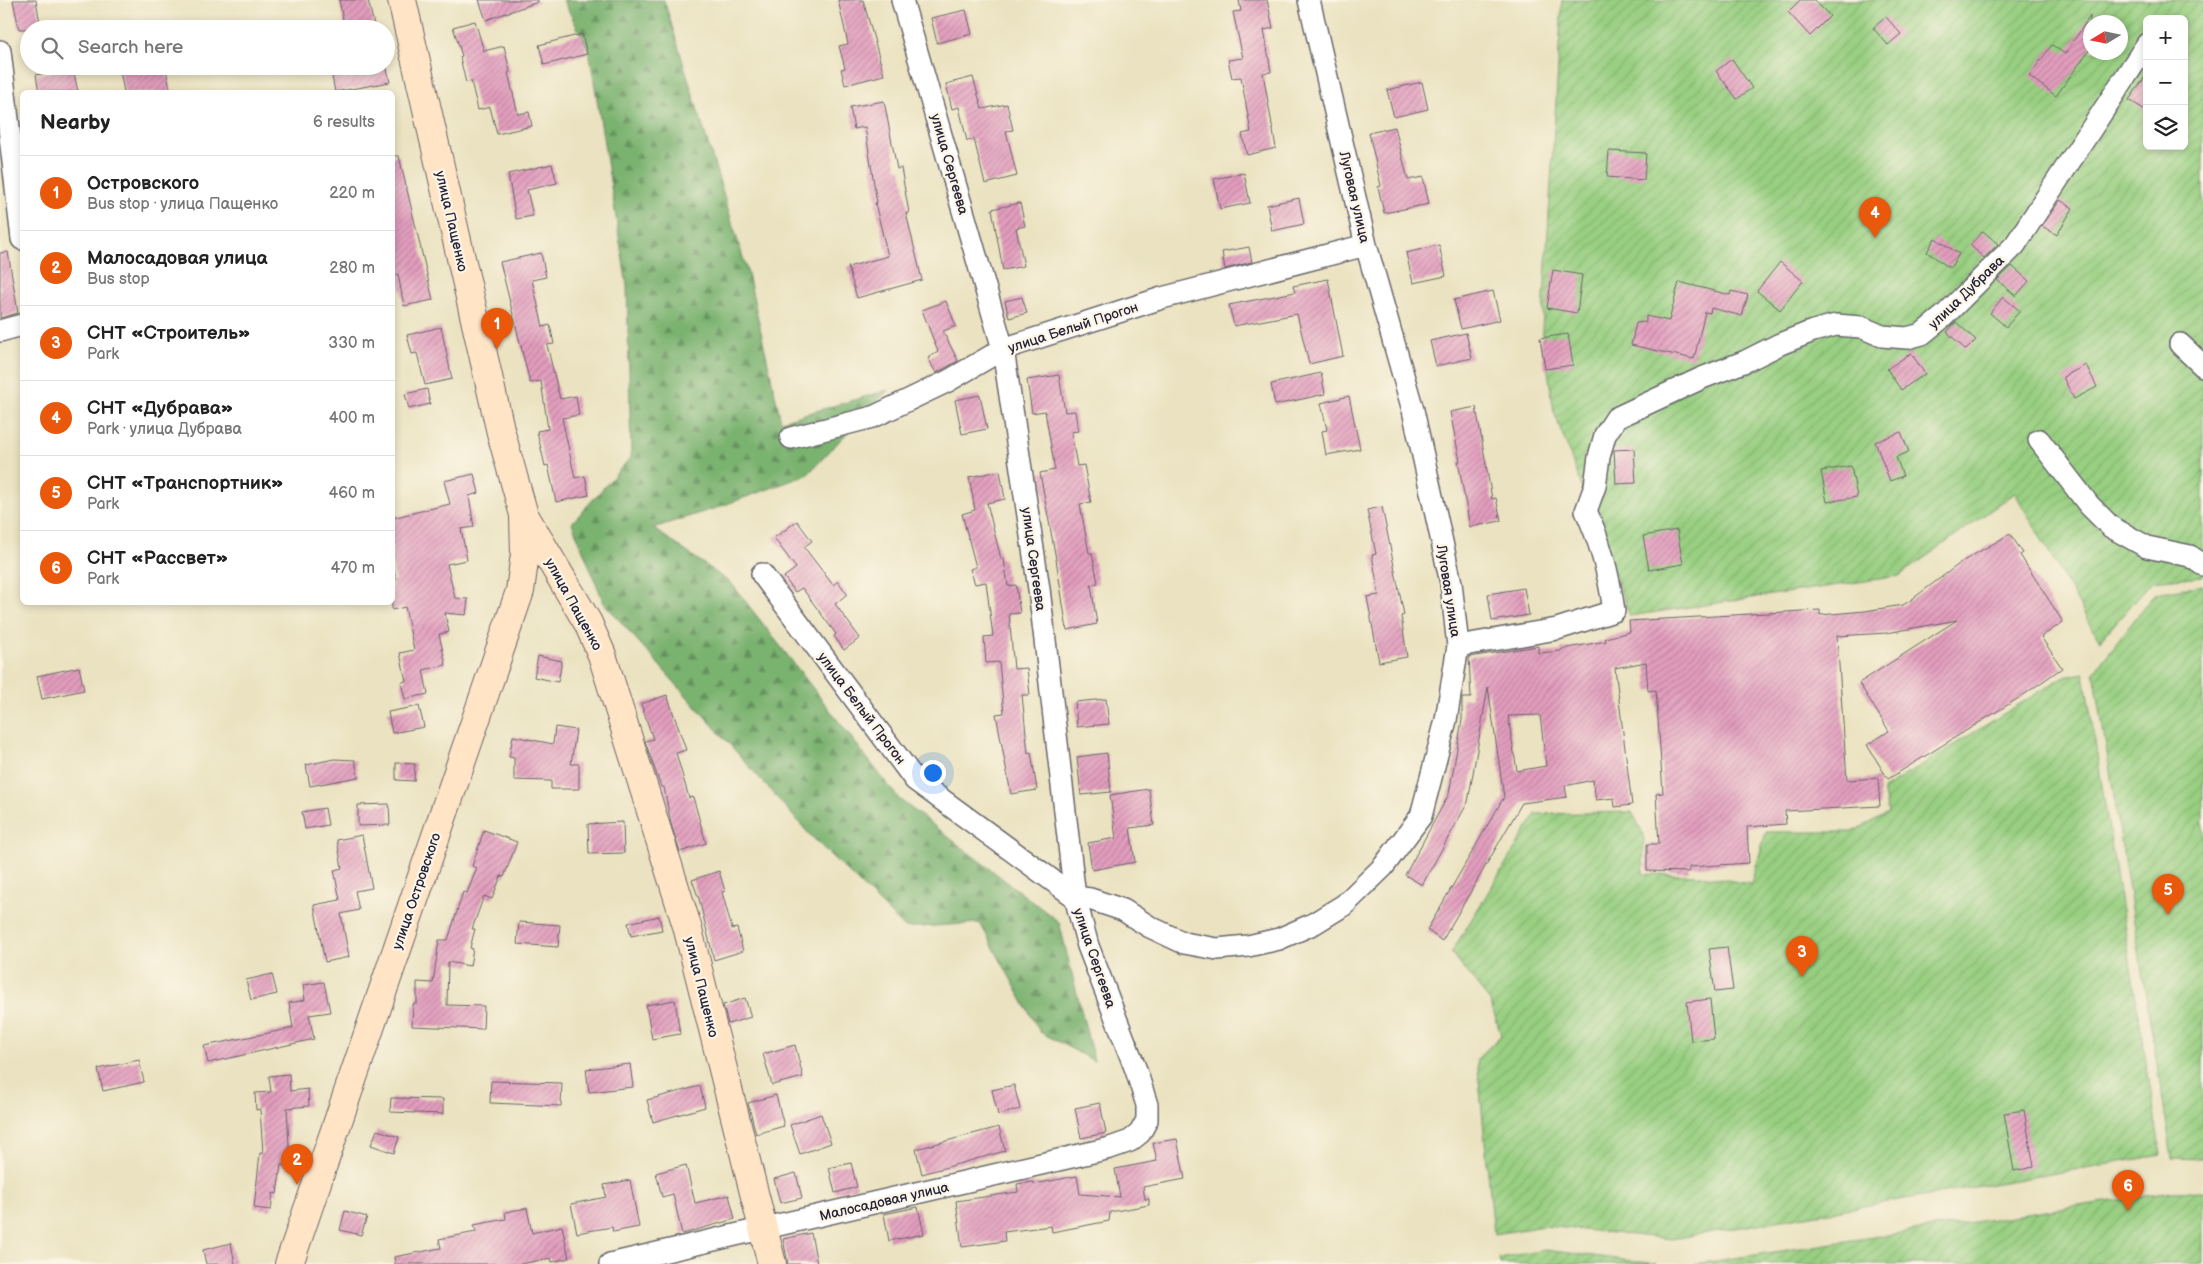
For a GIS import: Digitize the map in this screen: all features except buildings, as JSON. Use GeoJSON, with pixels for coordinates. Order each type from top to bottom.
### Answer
{"type":"FeatureCollection","features":[{"type":"Feature","properties":{"kind":"street","name":"улица Пащенко"},"geometry":{"type":"LineString","coordinates":[[402,0],[490,388],[524,516],[588,623],[602,655],[686,926],[772,1264]]}},
{"type":"Feature","properties":{"kind":"street","name":"улица Сергеева"},"geometry":{"type":"LineString","coordinates":[[902,0],[1003,349],[1039,589],[1075,897],[1088,946],[1136,1070],[1147,1105],[1147,1120]]}},
{"type":"Feature","properties":{"kind":"street","name":"Луговая улица"},"geometry":{"type":"LineString","coordinates":[[1075,897],[1090,899],[1123,910],[1150,927],[1184,944],[1217,949],[1248,946],[1279,938],[1313,924],[1344,905],[1383,867],[1421,816],[1446,720],[1458,646],[1451,583],[1413,410],[1366,245],[1309,0]]}},
{"type":"Feature","properties":{"kind":"street","name":"улица Дубрава"},"geometry":{"type":"LineString","coordinates":[[1458,646],[1557,629],[1614,611],[1609,577],[1597,535],[1586,511],[1595,486],[1599,457],[1605,435],[1616,418],[1702,378],[1746,361],[1780,344],[1813,331],[1836,325],[1861,328],[1882,336],[1907,338],[1922,334],[1944,316],[2015,245],[2143,50]]}},
{"type":"Feature","properties":{"kind":"street"},"geometry":{"type":"LineString","coordinates":[[0,51],[20,222]]}},
{"type":"Feature","properties":{"kind":"street","name":"улица Белый Прогон"},"geometry":{"type":"LineString","coordinates":[[791,438],[873,417],[948,381],[1003,349],[1162,298],[1366,245]]}},
{"type":"Feature","properties":{"kind":"street"},"geometry":{"type":"LineString","coordinates":[[0,331],[20,326]]}},
{"type":"Feature","properties":{"kind":"street"},"geometry":{"type":"LineString","coordinates":[[2180,344],[2203,366]]}},
{"type":"Feature","properties":{"kind":"street"},"geometry":{"type":"LineString","coordinates":[[2039,440],[2089,505],[2110,527],[2147,548],[2190,556],[2203,565]]}},
{"type":"Feature","properties":{"kind":"street","name":"улица Островского"},"geometry":{"type":"LineString","coordinates":[[289,1264],[520,591],[525,554],[524,516]]}},
{"type":"Feature","properties":{"kind":"street","name":"улица Белый Прогон"},"geometry":{"type":"LineString","coordinates":[[762,574],[915,780],[1075,897]]}},
{"type":"Feature","properties":{"kind":"street","name":"Малосадовая улица"},"geometry":{"type":"LineString","coordinates":[[610,1264],[1110,1148],[1130,1141],[1140,1133],[1147,1120]]}},
{"type":"Feature","properties":{"kind":"green space"},"geometry":{"type":"Polygon","coordinates":[[[563,0],[664,0],[748,274],[781,421],[888,390],[807,475],[716,508],[653,528],[732,584],[899,799],[1059,922],[1094,1061],[1040,1032],[980,923],[905,928],[811,836],[604,603],[572,523],[631,457],[627,286],[589,50],[563,0]]]}},
{"type":"Feature","properties":{"kind":"green space"},"geometry":{"type":"Polygon","coordinates":[[[1562,0],[2203,0],[2203,576],[2152,581],[2100,641],[2015,493],[1899,576],[1630,616],[1554,412],[1542,330],[1562,0]]]}},
{"type":"Feature","properties":{"kind":"green space"},"geometry":{"type":"Polygon","coordinates":[[[2203,585],[2203,1159],[2172,1158],[2094,672],[2155,593],[2203,585]]]}},
{"type":"Feature","properties":{"kind":"green space"},"geometry":{"type":"Polygon","coordinates":[[[2084,673],[2161,1155],[1672,1239],[1545,1226],[1494,1234],[1477,1059],[1501,1035],[1490,1001],[1451,953],[1536,814],[1632,812],[1644,835],[1643,874],[1696,875],[1751,884],[1766,832],[1852,832],[1888,813],[1883,789],[2063,677],[2084,673]]]}},
{"type":"Feature","properties":{"kind":"green space"},"geometry":{"type":"Polygon","coordinates":[[[2203,1191],[2203,1264],[1694,1264],[2172,1192],[2203,1191]]]}},
{"type":"Feature","properties":{"kind":"green space"},"geometry":{"type":"Polygon","coordinates":[[[1545,1250],[1657,1264],[1500,1264],[1499,1258],[1545,1250]]]}},
{"type":"Feature","properties":{"kind":"place","name":"СНТ «Дубрава»"},"geometry":{"type":"Point","coordinates":[1875,238]}},
{"type":"Feature","properties":{"kind":"place","name":"Островского"},"geometry":{"type":"Point","coordinates":[497,349]}},
{"type":"Feature","properties":{"kind":"place","name":"СНТ «Транспортник»"},"geometry":{"type":"Point","coordinates":[2168,915]}},
{"type":"Feature","properties":{"kind":"place","name":"СНТ «Строитель»"},"geometry":{"type":"Point","coordinates":[1802,977]}},
{"type":"Feature","properties":{"kind":"place","name":"Малосадовая улица"},"geometry":{"type":"Point","coordinates":[297,1185]}},
{"type":"Feature","properties":{"kind":"place","name":"СНТ «Рассвет»"},"geometry":{"type":"Point","coordinates":[2128,1211]}}]}
